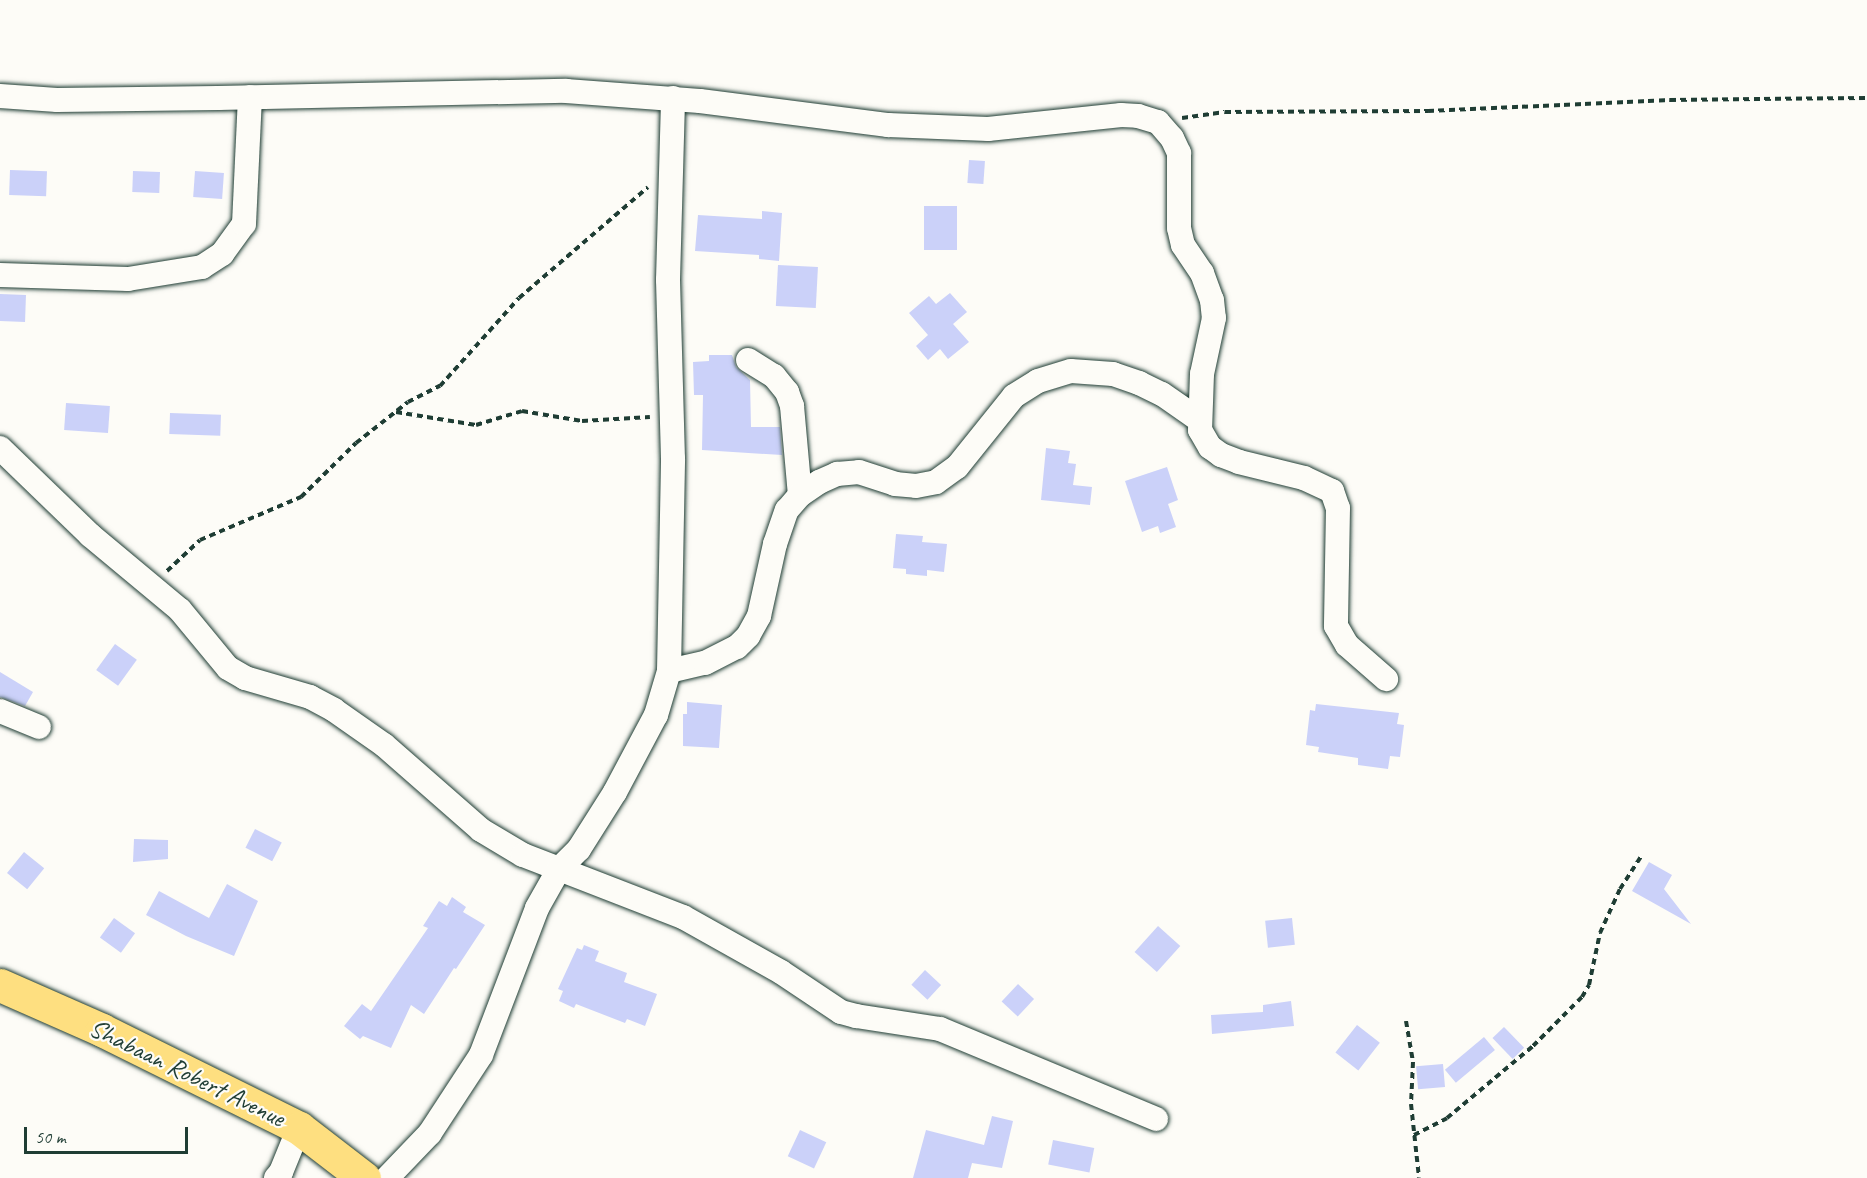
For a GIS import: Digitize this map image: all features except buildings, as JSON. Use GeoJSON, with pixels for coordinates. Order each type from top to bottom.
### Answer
{"type":"FeatureCollection","features":[{"type":"Feature","properties":{"kind":"main road","name":"Shabaan Robert Avenue"},"geometry":{"type":"LineString","coordinates":[[0,986],[102,1030],[299,1128],[364,1178]]}},
{"type":"Feature","properties":{"kind":"street"},"geometry":{"type":"LineString","coordinates":[[0,96],[57,100],[513,90],[673,98],[908,126],[988,129],[1121,115],[1138,116],[1158,122],[1172,138],[1179,153],[1179,228],[1183,245],[1202,273],[1212,300],[1214,318],[1202,374],[1198,419],[1203,437],[1210,447],[1221,455],[1239,462],[1304,478],[1328,487],[1335,495],[1339,517],[1336,626],[1347,645],[1386,679]]}},
{"type":"Feature","properties":{"kind":"street"},"geometry":{"type":"LineString","coordinates":[[0,275],[128,279],[202,267],[222,254],[244,224],[250,97]]}},
{"type":"Feature","properties":{"kind":"street"},"geometry":{"type":"LineString","coordinates":[[387,1178],[430,1133],[481,1055],[537,908],[559,869],[579,849],[615,792],[656,715],[669,671],[671,416],[668,280],[673,98]]}},
{"type":"Feature","properties":{"kind":"street"},"geometry":{"type":"LineString","coordinates":[[748,360],[774,376],[787,392],[792,406],[800,495]]}},
{"type":"Feature","properties":{"kind":"street"},"geometry":{"type":"LineString","coordinates":[[669,671],[705,663],[737,647],[748,636],[759,616],[779,533],[788,510],[800,495],[819,482],[837,474],[859,472],[906,485],[936,482],[957,466],[1014,396],[1038,381],[1071,371],[1113,374],[1139,383],[1162,394],[1198,419]]}},
{"type":"Feature","properties":{"kind":"street"},"geometry":{"type":"LineString","coordinates":[[0,448],[90,535],[180,610],[228,668],[245,678],[310,697],[334,710],[384,745],[481,830],[523,855],[683,917],[781,972],[841,1011],[855,1016],[940,1029],[1156,1119]]}},
{"type":"Feature","properties":{"kind":"street"},"geometry":{"type":"LineString","coordinates":[[0,711],[39,727]]}},
{"type":"Feature","properties":{"kind":"street"},"geometry":{"type":"LineString","coordinates":[[276,1178],[281,1172],[299,1128]]}},
{"type":"Feature","properties":{"kind":"path"},"geometry":{"type":"LineString","coordinates":[[1158,122],[1225,112],[1428,111],[1670,100],[1867,98]]}},
{"type":"Feature","properties":{"kind":"path"},"geometry":{"type":"LineString","coordinates":[[157,590],[169,569],[200,540],[301,497],[356,443],[408,402],[440,386],[519,298],[670,169]]}},
{"type":"Feature","properties":{"kind":"path"},"geometry":{"type":"LineString","coordinates":[[396,412],[476,425],[522,411],[582,421],[671,416]]}},
{"type":"Feature","properties":{"kind":"path"},"geometry":{"type":"LineString","coordinates":[[1414,1135],[1447,1118],[1533,1046],[1582,997],[1589,985],[1600,933],[1620,889],[1642,855]]}},
{"type":"Feature","properties":{"kind":"path"},"geometry":{"type":"LineString","coordinates":[[1406,1021],[1413,1062],[1411,1104],[1419,1178]]}}]}
